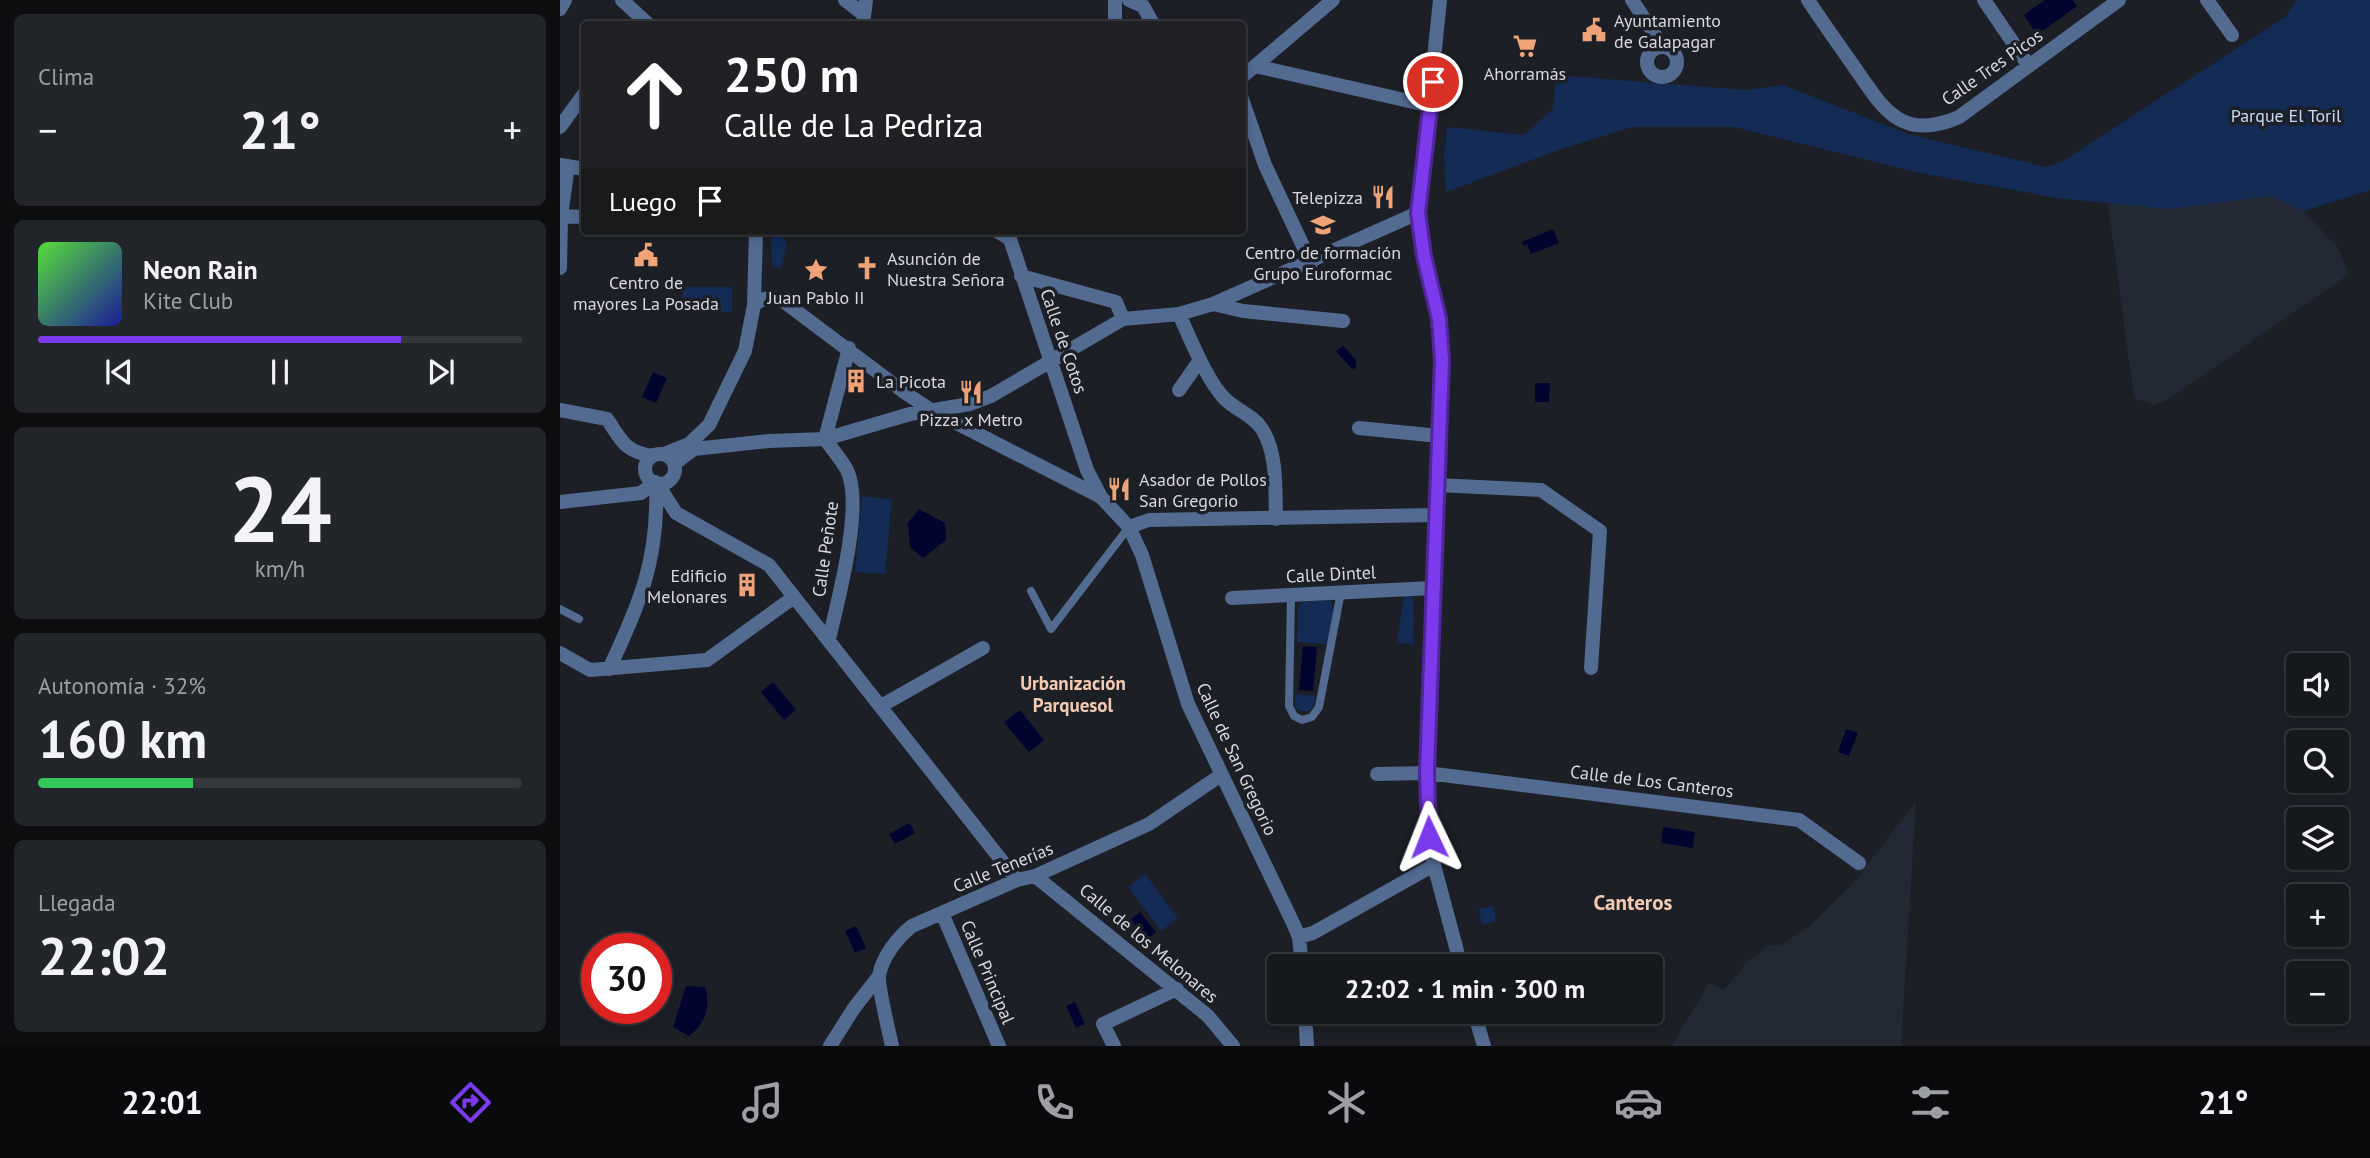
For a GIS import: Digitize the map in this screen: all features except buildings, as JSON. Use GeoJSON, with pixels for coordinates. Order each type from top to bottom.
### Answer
{"type":"FeatureCollection","features":[{"type":"Feature","properties":{"kind":"street"},"geometry":{"type":"LineString","coordinates":[[560,9],[565,0]]}},
{"type":"Feature","properties":{"kind":"street"},"geometry":{"type":"LineString","coordinates":[[622,0],[640,21]]}},
{"type":"Feature","properties":{"kind":"street"},"geometry":{"type":"LineString","coordinates":[[845,0],[864,13]]}},
{"type":"Feature","properties":{"kind":"street"},"geometry":{"type":"LineString","coordinates":[[1115,0],[1115,21]]}},
{"type":"Feature","properties":{"kind":"street"},"geometry":{"type":"LineString","coordinates":[[1129,0],[1143,6],[1151,21]]}},
{"type":"Feature","properties":{"kind":"street"},"geometry":{"type":"LineString","coordinates":[[1246,74],[1334,0]]}},
{"type":"Feature","properties":{"kind":"street"},"geometry":{"type":"LineString","coordinates":[[1440,0],[1418,213],[1441,338],[1442,360],[1427,773],[1429,837],[1458,954]]}},
{"type":"Feature","properties":{"kind":"street"},"geometry":{"type":"LineString","coordinates":[[1632,0],[1663,47]]}},
{"type":"Feature","properties":{"kind":"street","name":"Calle Tres Picos"},"geometry":{"type":"LineString","coordinates":[[1808,0],[1885,110],[1904,122],[1926,126],[1943,124],[1959,117],[2119,0]]}},
{"type":"Feature","properties":{"kind":"street"},"geometry":{"type":"LineString","coordinates":[[1983,0],[2029,66]]}},
{"type":"Feature","properties":{"kind":"street"},"geometry":{"type":"LineString","coordinates":[[2207,0],[2232,35]]}},
{"type":"Feature","properties":{"kind":"street"},"geometry":{"type":"LineString","coordinates":[[1255,66],[1431,106]]}},
{"type":"Feature","properties":{"kind":"street"},"geometry":{"type":"LineString","coordinates":[[560,127],[581,98]]}},
{"type":"Feature","properties":{"kind":"street"},"geometry":{"type":"LineString","coordinates":[[1246,110],[1265,165],[1311,263]]}},
{"type":"Feature","properties":{"kind":"street"},"geometry":{"type":"LineString","coordinates":[[560,268],[564,165]]}},
{"type":"Feature","properties":{"kind":"street"},"geometry":{"type":"LineString","coordinates":[[560,410],[607,419],[625,446],[635,453],[663,458],[694,449],[719,446],[825,439],[932,410],[970,404],[991,396],[1123,319],[1179,314],[1213,304],[1311,263],[1418,213]]}},
{"type":"Feature","properties":{"kind":"street"},"geometry":{"type":"LineString","coordinates":[[561,216],[581,217]]}},
{"type":"Feature","properties":{"kind":"street"},"geometry":{"type":"LineString","coordinates":[[756,235],[754,305],[745,351],[709,425],[689,444],[645,468],[648,477],[656,483],[676,513],[769,565],[1017,880]]}},
{"type":"Feature","properties":{"kind":"street","name":"Calle de Cotos"},"geometry":{"type":"LineString","coordinates":[[1004,235],[1010,239],[1087,470]]}},
{"type":"Feature","properties":{"kind":"street"},"geometry":{"type":"LineString","coordinates":[[1021,276],[1116,302],[1123,319]]}},
{"type":"Feature","properties":{"kind":"street","name":"Calle de San Gregorio"},"geometry":{"type":"LineString","coordinates":[[754,305],[763,298],[773,297],[783,301],[932,410],[1101,497]]}},
{"type":"Feature","properties":{"kind":"street"},"geometry":{"type":"LineString","coordinates":[[1213,304],[1243,311],[1343,321]]}},
{"type":"Feature","properties":{"kind":"street"},"geometry":{"type":"LineString","coordinates":[[1179,314],[1200,360],[1225,399],[1262,429],[1272,456],[1276,519]]}},
{"type":"Feature","properties":{"kind":"street"},"geometry":{"type":"LineString","coordinates":[[825,439],[849,348]]}},
{"type":"Feature","properties":{"kind":"street"},"geometry":{"type":"LineString","coordinates":[[1179,390],[1200,360]]}},
{"type":"Feature","properties":{"kind":"street"},"geometry":{"type":"LineString","coordinates":[[709,425],[719,446]]}},
{"type":"Feature","properties":{"kind":"street"},"geometry":{"type":"LineString","coordinates":[[1359,428],[1439,436]]}},
{"type":"Feature","properties":{"kind":"street","name":"Calle Peñote"},"geometry":{"type":"LineString","coordinates":[[825,439],[848,471],[853,497],[851,528],[829,639]]}},
{"type":"Feature","properties":{"kind":"street"},"geometry":{"type":"LineString","coordinates":[[560,502],[641,494],[656,483],[662,484],[671,478],[675,469],[663,458]]}},
{"type":"Feature","properties":{"kind":"street","name":"Calle de San Gregorio"},"geometry":{"type":"LineString","coordinates":[[1087,470],[1101,497],[1129,527],[1148,568],[1181,685],[1221,775],[1284,902],[1299,937],[1301,954]]}},
{"type":"Feature","properties":{"kind":"street"},"geometry":{"type":"LineString","coordinates":[[608,669],[635,613],[645,584],[657,517],[656,483]]}},
{"type":"Feature","properties":{"kind":"street"},"geometry":{"type":"LineString","coordinates":[[1437,485],[1541,490],[1600,531],[1591,668]]}},
{"type":"Feature","properties":{"kind":"street"},"geometry":{"type":"LineString","coordinates":[[1129,527],[1149,520],[1436,515]]}},
{"type":"Feature","properties":{"kind":"street","name":"Calle Dintel"},"geometry":{"type":"LineString","coordinates":[[1232,598],[1433,588]]}},
{"type":"Feature","properties":{"kind":"street"},"geometry":{"type":"LineString","coordinates":[[560,653],[590,670],[707,660],[725,642],[794,597]]}},
{"type":"Feature","properties":{"kind":"street"},"geometry":{"type":"LineString","coordinates":[[881,706],[983,648]]}},
{"type":"Feature","properties":{"kind":"street","name":"Calle de Los Canteros"},"geometry":{"type":"LineString","coordinates":[[1377,774],[1427,773],[1800,820],[1859,863]]}},
{"type":"Feature","properties":{"kind":"street","name":"Calle Tenerías"},"geometry":{"type":"LineString","coordinates":[[830,1046],[854,1008],[879,976],[888,954],[912,926],[1017,880],[1035,876],[1149,824],[1221,775]]}},
{"type":"Feature","properties":{"kind":"street"},"geometry":{"type":"LineString","coordinates":[[1299,937],[1313,933],[1434,865]]}},
{"type":"Feature","properties":{"kind":"street","name":"Calle de los Melonares"},"geometry":{"type":"LineString","coordinates":[[1035,876],[1177,989],[1208,1016],[1233,1046]]}},
{"type":"Feature","properties":{"kind":"street","name":"Calle Principal"},"geometry":{"type":"LineString","coordinates":[[942,913],[999,1046]]}},
{"type":"Feature","properties":{"kind":"street"},"geometry":{"type":"LineString","coordinates":[[879,976],[892,1046]]}},
{"type":"Feature","properties":{"kind":"street"},"geometry":{"type":"LineString","coordinates":[[1114,1046],[1103,1024],[1177,989]]}},
{"type":"Feature","properties":{"kind":"street"},"geometry":{"type":"LineString","coordinates":[[1306,1024],[1307,1046]]}},
{"type":"Feature","properties":{"kind":"street"},"geometry":{"type":"LineString","coordinates":[[1477,1024],[1483,1046]]}},
{"type":"Feature","properties":{"kind":"lane"},"geometry":{"type":"LineString","coordinates":[[1031,591],[1051,629],[1129,527]]}},
{"type":"Feature","properties":{"kind":"lane"},"geometry":{"type":"LineString","coordinates":[[1291,595],[1289,706],[1294,716],[1302,720],[1312,717],[1319,707],[1341,592]]}},
{"type":"Feature","properties":{"kind":"lane"},"geometry":{"type":"LineString","coordinates":[[560,609],[579,619]]}},
{"type":"Feature","properties":{"kind":"shaded area"},"geometry":{"type":"Polygon","coordinates":[[[2045,0],[2073,0],[2077,6],[2037,35],[2024,15],[2045,0]]]}},
{"type":"Feature","properties":{"kind":"shaded area"},"geometry":{"type":"Polygon","coordinates":[[[2271,196],[2304,211],[2338,248],[2349,274],[2169,399],[2153,405],[2134,398],[2108,203],[2168,209],[2271,196]]]}},
{"type":"Feature","properties":{"kind":"shaded area"},"geometry":{"type":"Polygon","coordinates":[[[1553,229],[1559,243],[1531,254],[1527,244],[1523,246],[1522,242],[1553,229]]]}},
{"type":"Feature","properties":{"kind":"shaded area"},"geometry":{"type":"Polygon","coordinates":[[[1343,346],[1356,360],[1356,368],[1352,369],[1336,351],[1343,346]]]}},
{"type":"Feature","properties":{"kind":"shaded area"},"geometry":{"type":"Polygon","coordinates":[[[653,372],[667,378],[656,403],[642,397],[653,372]]]}},
{"type":"Feature","properties":{"kind":"shaded area"},"geometry":{"type":"Polygon","coordinates":[[[1535,383],[1550,383],[1549,402],[1535,402],[1535,383]]]}},
{"type":"Feature","properties":{"kind":"shaded area"},"geometry":{"type":"Polygon","coordinates":[[[919,509],[945,523],[946,540],[923,558],[910,547],[908,523],[919,509]]]}},
{"type":"Feature","properties":{"kind":"shaded area"},"geometry":{"type":"Polygon","coordinates":[[[1303,646],[1317,647],[1313,691],[1299,690],[1303,646]]]}},
{"type":"Feature","properties":{"kind":"shaded area"},"geometry":{"type":"Polygon","coordinates":[[[773,682],[796,710],[784,720],[761,692],[773,682]]]}},
{"type":"Feature","properties":{"kind":"shaded area"},"geometry":{"type":"Polygon","coordinates":[[[1020,710],[1044,740],[1029,752],[1004,722],[1020,710]]]}},
{"type":"Feature","properties":{"kind":"shaded area"},"geometry":{"type":"Polygon","coordinates":[[[1846,729],[1858,733],[1849,756],[1838,752],[1846,729]]]}},
{"type":"Feature","properties":{"kind":"shaded area"},"geometry":{"type":"Polygon","coordinates":[[[1916,801],[1901,1046],[1672,1046],[1709,983],[1724,990],[1748,961],[1767,945],[1780,946],[1807,928],[1852,885],[1916,801]]]}},
{"type":"Feature","properties":{"kind":"shaded area"},"geometry":{"type":"Polygon","coordinates":[[[910,823],[915,833],[895,844],[889,834],[910,823]]]}},
{"type":"Feature","properties":{"kind":"shaded area"},"geometry":{"type":"Polygon","coordinates":[[[1663,827],[1695,832],[1693,848],[1661,843],[1663,827]]]}},
{"type":"Feature","properties":{"kind":"shaded area"},"geometry":{"type":"Polygon","coordinates":[[[1140,912],[1156,932],[1146,940],[1131,919],[1140,912]]]}},
{"type":"Feature","properties":{"kind":"shaded area"},"geometry":{"type":"Polygon","coordinates":[[[856,926],[866,948],[855,953],[845,931],[856,926]]]}},
{"type":"Feature","properties":{"kind":"shaded area"},"geometry":{"type":"Polygon","coordinates":[[[686,986],[705,987],[707,1001],[706,1014],[700,1026],[689,1036],[673,1027],[686,986]]]}},
{"type":"Feature","properties":{"kind":"shaded area"},"geometry":{"type":"Polygon","coordinates":[[[1075,1002],[1085,1024],[1076,1028],[1066,1006],[1075,1002]]]}},
{"type":"Feature","properties":{"kind":"green space","name":"Parque El Toril"},"geometry":{"type":"Polygon","coordinates":[[[2297,0],[2370,0],[2370,190],[2304,211],[2271,196],[2168,209],[2057,198],[1920,173],[1734,127],[1631,127],[1553,152],[1446,192],[1444,155],[1447,127],[1524,135],[1553,109],[1556,75],[1745,90],[1783,85],[1908,134],[2046,167],[2063,161],[2285,17],[2297,0]]]}},
{"type":"Feature","properties":{"kind":"green space"},"geometry":{"type":"Polygon","coordinates":[[[771,235],[779,235],[787,244],[780,270],[772,264],[771,235]]]}},
{"type":"Feature","properties":{"kind":"green space"},"geometry":{"type":"Polygon","coordinates":[[[683,287],[732,287],[732,312],[682,311],[683,287]]]}},
{"type":"Feature","properties":{"kind":"green space"},"geometry":{"type":"Polygon","coordinates":[[[862,496],[892,499],[885,574],[855,572],[862,496]]]}},
{"type":"Feature","properties":{"kind":"green space"},"geometry":{"type":"Polygon","coordinates":[[[1404,595],[1410,595],[1414,601],[1413,644],[1397,643],[1404,595]]]}},
{"type":"Feature","properties":{"kind":"green space"},"geometry":{"type":"Polygon","coordinates":[[[1330,600],[1334,610],[1327,644],[1297,642],[1298,608],[1302,602],[1330,600]]]}},
{"type":"Feature","properties":{"kind":"green space"},"geometry":{"type":"Polygon","coordinates":[[[1295,694],[1316,696],[1310,711],[1299,711],[1295,706],[1295,694]]]}},
{"type":"Feature","properties":{"kind":"green space"},"geometry":{"type":"Polygon","coordinates":[[[1145,874],[1178,918],[1161,931],[1128,887],[1145,874]]]}},
{"type":"Feature","properties":{"kind":"green space"},"geometry":{"type":"Polygon","coordinates":[[[1493,906],[1496,921],[1482,925],[1479,909],[1493,906]]]}},
{"type":"Feature","properties":{"kind":"place","name":"Ayuntamiento de Galapagar"},"geometry":{"type":"Point","coordinates":[1594,30]}},
{"type":"Feature","properties":{"kind":"place","name":"Ahorramás"},"geometry":{"type":"Point","coordinates":[1525,46]}},
{"type":"Feature","properties":{"kind":"place","name":"Telepizza"},"geometry":{"type":"Point","coordinates":[1383,197]}},
{"type":"Feature","properties":{"kind":"place","name":"Centro de formación Grupo Euroformac"},"geometry":{"type":"Point","coordinates":[1323,225]}},
{"type":"Feature","properties":{"kind":"place","name":"Centro de mayores La Posada"},"geometry":{"type":"Point","coordinates":[646,255]}},
{"type":"Feature","properties":{"kind":"place","name":"Asunción de Nuestra Señora"},"geometry":{"type":"Point","coordinates":[867,268]}},
{"type":"Feature","properties":{"kind":"place","name":"Juan Pablo II"},"geometry":{"type":"Point","coordinates":[816,270]}},
{"type":"Feature","properties":{"kind":"place","name":"La Picota"},"geometry":{"type":"Point","coordinates":[856,381]}},
{"type":"Feature","properties":{"kind":"place","name":"Pizza x Metro"},"geometry":{"type":"Point","coordinates":[971,392]}},
{"type":"Feature","properties":{"kind":"place","name":"Asador de Pollos San Gregorio"},"geometry":{"type":"Point","coordinates":[1119,489]}},
{"type":"Feature","properties":{"kind":"place","name":"Edificio Melonares"},"geometry":{"type":"Point","coordinates":[747,585]}},
{"type":"Feature","properties":{"kind":"district","name":"Urbanización Parquesol"},"geometry":{"type":"Point","coordinates":[1073,694]}},
{"type":"Feature","properties":{"kind":"district","name":"Canteros"},"geometry":{"type":"Point","coordinates":[1633,902]}},
{"type":"Feature","properties":{"kind":"route"},"geometry":{"type":"LineString","coordinates":[[1429,837],[1427,773],[1442,360],[1439,319],[1424,256],[1418,213],[1433,82]]}}]}
